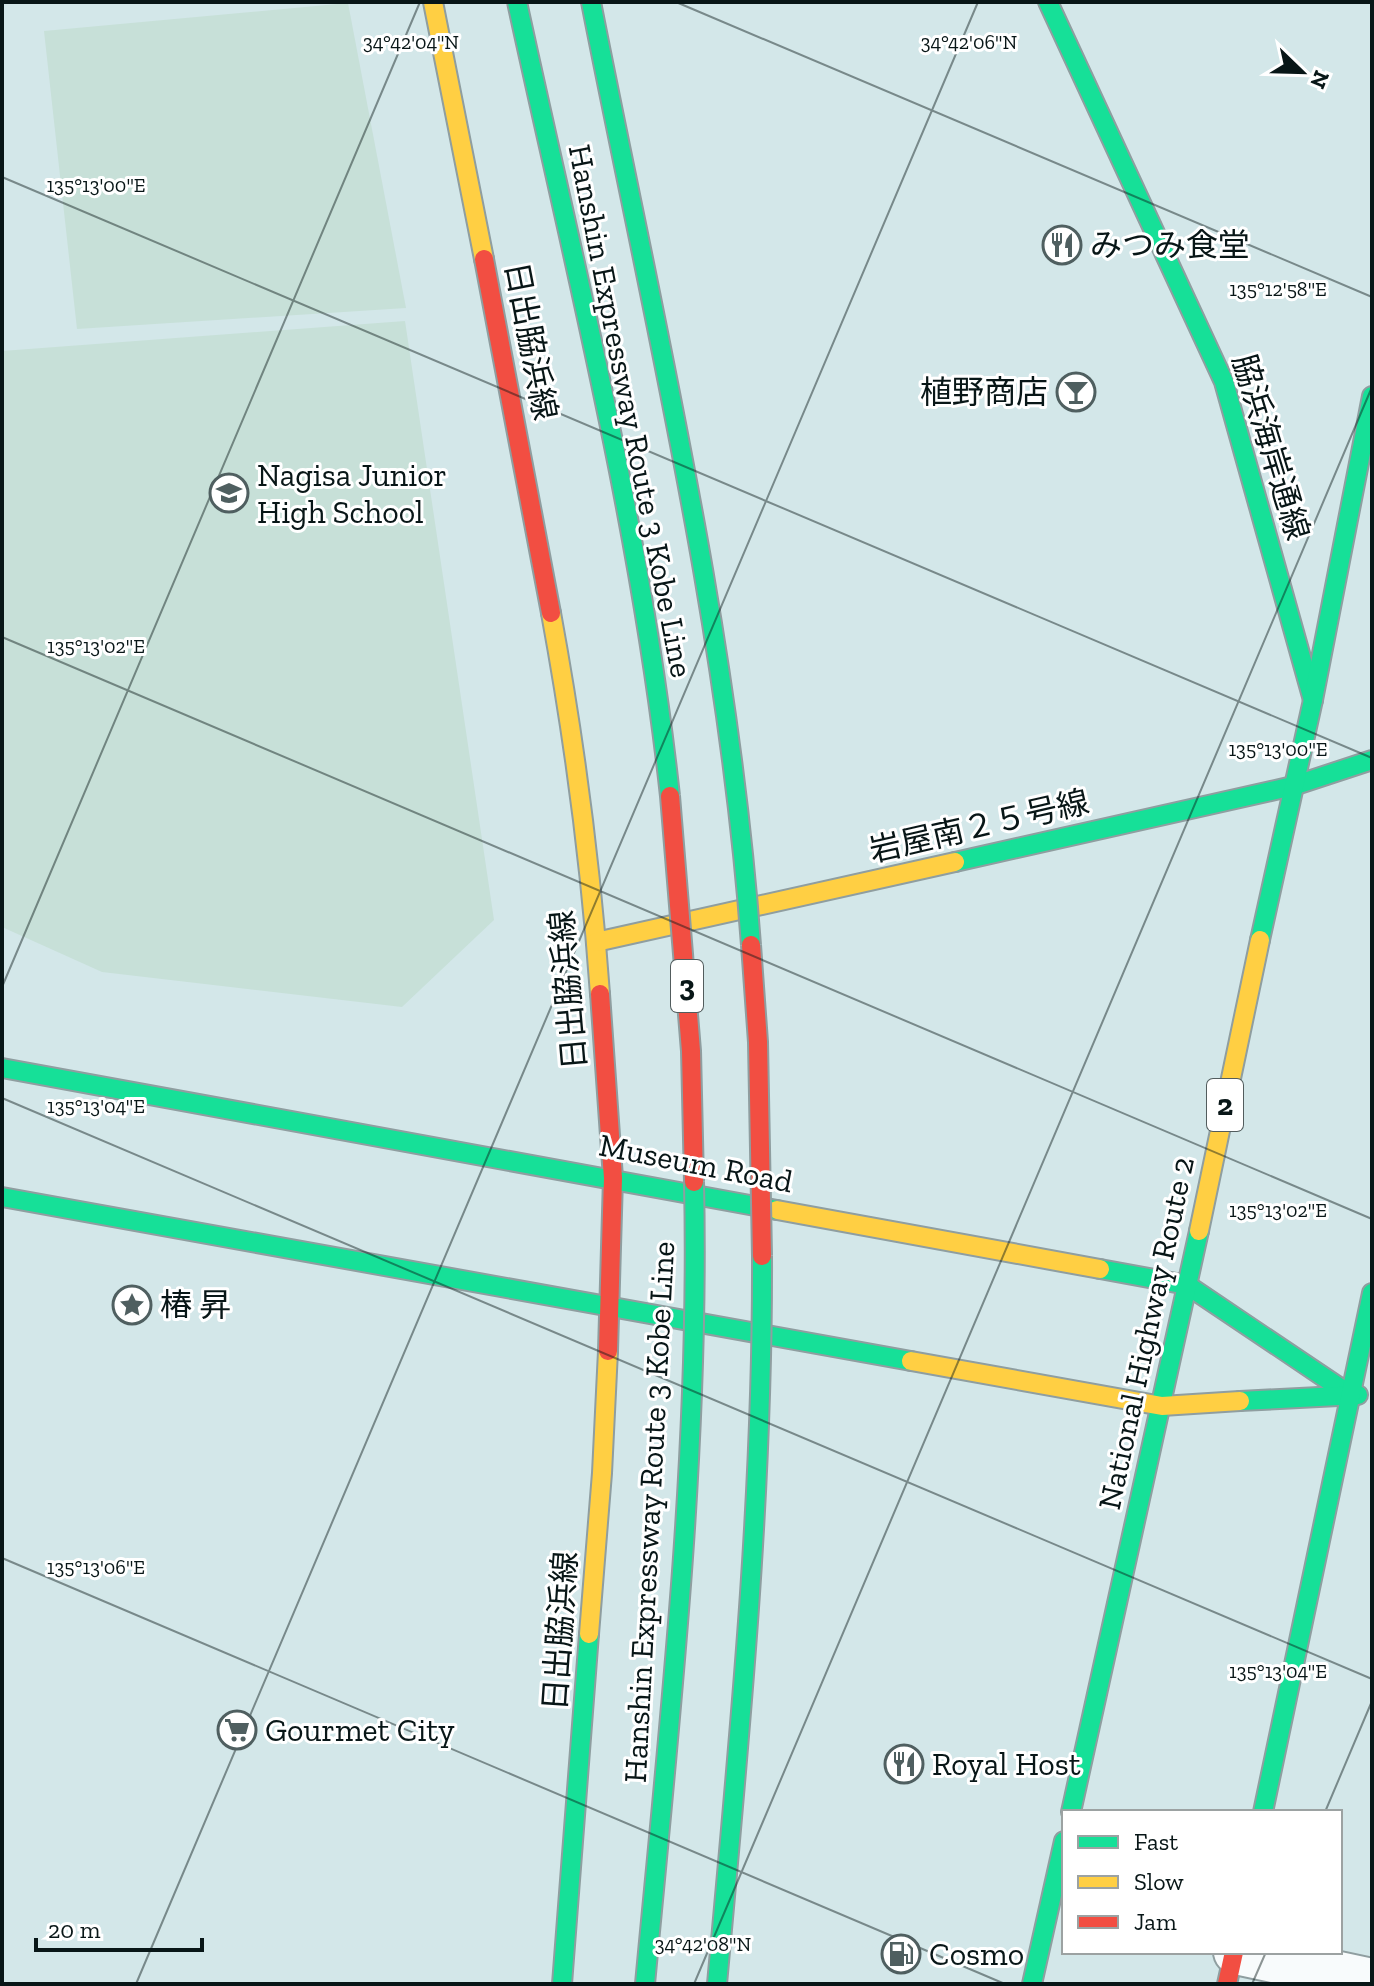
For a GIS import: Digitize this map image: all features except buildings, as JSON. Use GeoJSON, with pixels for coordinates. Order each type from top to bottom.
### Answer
{"type":"FeatureCollection","features":[{"type":"Feature","properties":{"kind":"main road","name":"日出脇浜線"},"geometry":{"type":"LineString","coordinates":[[433,2],[517,425],[563,678],[596,942],[613,1178],[602,1473],[562,1984]]}},
{"type":"Feature","properties":{"kind":"main road","name":"Hanshin Expressway Route 3 Kobe Line"},"geometry":{"type":"LineString","coordinates":[[517,2],[623,490],[659,699],[678,869],[691,1051],[696,1268],[686,1501],[645,1984]]}},
{"type":"Feature","properties":{"kind":"main road","name":"Hanshin Expressway Route 3 Kobe Line"},"geometry":{"type":"LineString","coordinates":[[591,2],[684,475],[723,704],[744,864],[758,1041],[764,1262],[757,1497],[742,1713],[717,1984]]}},
{"type":"Feature","properties":{"kind":"main road","name":"脇浜海岸通線"},"geometry":{"type":"LineString","coordinates":[[1048,2],[1224,382],[1313,700]]}},
{"type":"Feature","properties":{"kind":"main road","name":"National Highway Route 2"},"geometry":{"type":"LineString","coordinates":[[1071,1810],[1162,1406],[1313,700],[1372,396]]}},
{"type":"Feature","properties":{"kind":"main road","name":"岩屋南２５号線"},"geometry":{"type":"LineString","coordinates":[[596,942],[1293,786],[1372,760]]}},
{"type":"Feature","properties":{"kind":"main road","name":"Museum Road"},"geometry":{"type":"LineString","coordinates":[[2,1068],[1187,1285],[1349,1394]]}},
{"type":"Feature","properties":{"kind":"main road","name":"Museum Road"},"geometry":{"type":"LineString","coordinates":[[2,1197],[1162,1406],[1349,1394],[1372,1398]]}},
{"type":"Feature","properties":{"kind":"main road"},"geometry":{"type":"LineString","coordinates":[[1263,1810],[1372,1293]]}},
{"type":"Feature","properties":{"kind":"main road"},"geometry":{"type":"LineString","coordinates":[[1032,1984],[1062,1850]]}},
{"type":"Feature","properties":{"kind":"main road"},"geometry":{"type":"LineString","coordinates":[[1227,1984],[1234,1954]]}},
{"type":"Feature","properties":{"kind":"street"},"geometry":{"type":"LineString","coordinates":[[1244,1954],[1372,1981]]}},
{"type":"Feature","properties":{"kind":"green space"},"geometry":{"type":"Polygon","coordinates":[[[348,3],[406,308],[77,329],[44,31],[348,3]]]}},
{"type":"Feature","properties":{"kind":"green space","name":"Nagisa Junior High School"},"geometry":{"type":"Polygon","coordinates":[[[405,321],[494,920],[402,1007],[102,972],[2,927],[2,351],[405,321]]]}},
{"type":"Feature","properties":{"kind":"traffic: fast"},"geometry":{"type":"LineString","coordinates":[[517,2],[624,496],[642,596],[670,796]]}},
{"type":"Feature","properties":{"kind":"traffic: fast"},"geometry":{"type":"LineString","coordinates":[[591,2],[706,589],[725,707],[751,945]]}},
{"type":"Feature","properties":{"kind":"traffic: fast"},"geometry":{"type":"LineString","coordinates":[[1048,2],[1224,382],[1313,700]]}},
{"type":"Feature","properties":{"kind":"traffic: fast"},"geometry":{"type":"LineString","coordinates":[[1260,940],[1313,700],[1372,396]]}},
{"type":"Feature","properties":{"kind":"traffic: fast"},"geometry":{"type":"LineString","coordinates":[[955,862],[1293,786],[1372,760]]}},
{"type":"Feature","properties":{"kind":"traffic: fast"},"geometry":{"type":"LineString","coordinates":[[2,1068],[777,1210]]}},
{"type":"Feature","properties":{"kind":"traffic: fast"},"geometry":{"type":"LineString","coordinates":[[645,1984],[688,1483],[695,1282],[694,1182]]}},
{"type":"Feature","properties":{"kind":"traffic: fast"},"geometry":{"type":"LineString","coordinates":[[2,1197],[911,1361]]}},
{"type":"Feature","properties":{"kind":"traffic: fast"},"geometry":{"type":"LineString","coordinates":[[1071,1810],[1199,1231]]}},
{"type":"Feature","properties":{"kind":"traffic: fast"},"geometry":{"type":"LineString","coordinates":[[717,1984],[754,1529],[762,1256]]}},
{"type":"Feature","properties":{"kind":"traffic: fast"},"geometry":{"type":"LineString","coordinates":[[1100,1269],[1187,1285],[1349,1394]]}},
{"type":"Feature","properties":{"kind":"traffic: fast"},"geometry":{"type":"LineString","coordinates":[[1263,1810],[1372,1293]]}},
{"type":"Feature","properties":{"kind":"traffic: fast"},"geometry":{"type":"LineString","coordinates":[[1240,1401],[1358,1395]]}},
{"type":"Feature","properties":{"kind":"traffic: fast"},"geometry":{"type":"LineString","coordinates":[[562,1984],[589,1634]]}},
{"type":"Feature","properties":{"kind":"traffic: fast"},"geometry":{"type":"LineString","coordinates":[[1032,1984],[1062,1850]]}},
{"type":"Feature","properties":{"kind":"traffic: slow"},"geometry":{"type":"LineString","coordinates":[[433,2],[484,259]]}},
{"type":"Feature","properties":{"kind":"traffic: slow"},"geometry":{"type":"LineString","coordinates":[[551,613],[581,803],[600,994]]}},
{"type":"Feature","properties":{"kind":"traffic: slow"},"geometry":{"type":"LineString","coordinates":[[596,942],[955,862]]}},
{"type":"Feature","properties":{"kind":"traffic: slow"},"geometry":{"type":"LineString","coordinates":[[1199,1231],[1260,940]]}},
{"type":"Feature","properties":{"kind":"traffic: slow"},"geometry":{"type":"LineString","coordinates":[[777,1210],[1100,1269]]}},
{"type":"Feature","properties":{"kind":"traffic: slow"},"geometry":{"type":"LineString","coordinates":[[589,1634],[608,1351]]}},
{"type":"Feature","properties":{"kind":"traffic: slow"},"geometry":{"type":"LineString","coordinates":[[911,1361],[1162,1406],[1240,1401]]}},
{"type":"Feature","properties":{"kind":"traffic: jam"},"geometry":{"type":"LineString","coordinates":[[484,259],[551,613]]}},
{"type":"Feature","properties":{"kind":"traffic: jam"},"geometry":{"type":"LineString","coordinates":[[670,796],[691,1051],[694,1182]]}},
{"type":"Feature","properties":{"kind":"traffic: jam"},"geometry":{"type":"LineString","coordinates":[[751,945],[758,1042],[762,1256]]}},
{"type":"Feature","properties":{"kind":"traffic: jam"},"geometry":{"type":"LineString","coordinates":[[600,994],[613,1178],[608,1351]]}},
{"type":"Feature","properties":{"kind":"traffic: jam"},"geometry":{"type":"LineString","coordinates":[[1227,1984],[1234,1954]]}},
{"type":"Feature","properties":{"kind":"place","name":"みつみ食堂"},"geometry":{"type":"Point","coordinates":[1062,245]}},
{"type":"Feature","properties":{"kind":"place","name":"植野商店"},"geometry":{"type":"Point","coordinates":[1076,392]}},
{"type":"Feature","properties":{"kind":"place","name":"Nagisa Junior High School"},"geometry":{"type":"Point","coordinates":[229,493]}},
{"type":"Feature","properties":{"kind":"place","name":"椿 昇"},"geometry":{"type":"Point","coordinates":[132,1305]}},
{"type":"Feature","properties":{"kind":"place","name":"Gourmet City"},"geometry":{"type":"Point","coordinates":[237,1730]}},
{"type":"Feature","properties":{"kind":"place","name":"Royal Host"},"geometry":{"type":"Point","coordinates":[904,1764]}},
{"type":"Feature","properties":{"kind":"place","name":"Cosmo"},"geometry":{"type":"Point","coordinates":[901,1954]}}]}
